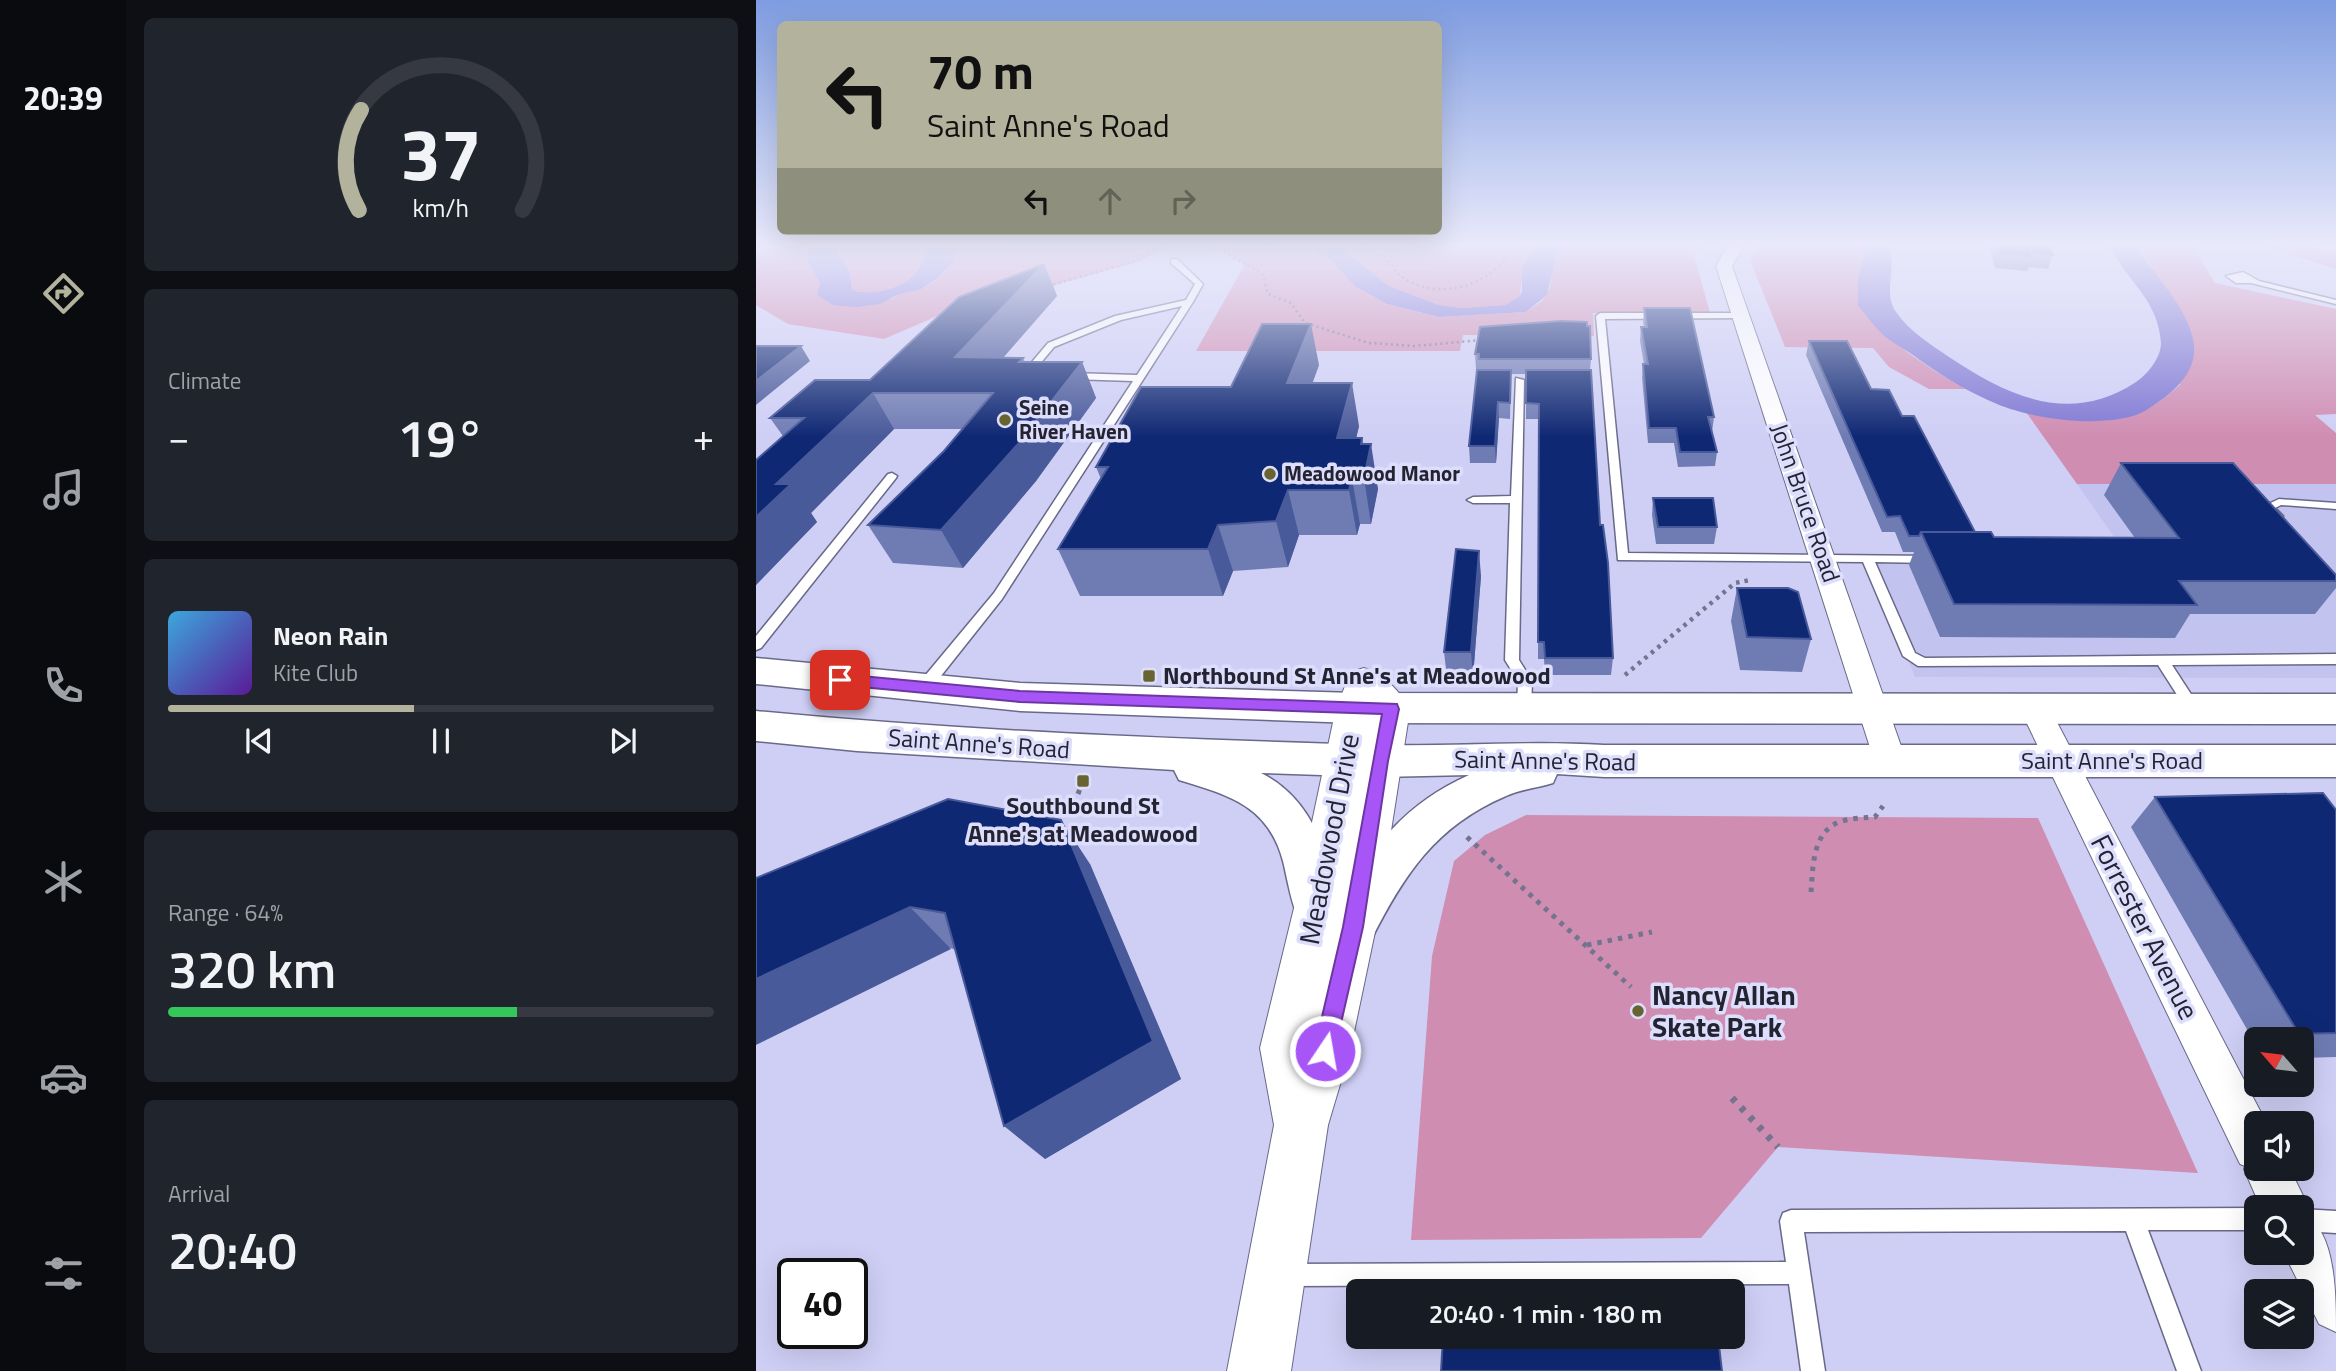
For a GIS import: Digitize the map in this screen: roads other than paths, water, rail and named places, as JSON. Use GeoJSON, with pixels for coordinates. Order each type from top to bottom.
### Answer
{"type":"FeatureCollection","features":[{"type":"Feature","properties":{"kind":"main road","name":"Saint Anne's Road"},"geometry":{"type":"LineString","coordinates":[[756,671],[1020,696],[1373,708],[2336,709]]}},
{"type":"Feature","properties":{"kind":"main road","name":"Saint Anne's Road"},"geometry":{"type":"LineString","coordinates":[[756,726],[1098,767],[1539,757],[1604,761],[1891,763],[2060,760],[2336,761]]}},
{"type":"Feature","properties":{"kind":"main road"},"geometry":{"type":"LineString","coordinates":[[1098,767],[1212,772],[1250,786],[1274,802],[1286,816],[1335,917],[1385,869],[1414,834],[1431,819],[1476,790],[1532,771],[1604,761]]}},
{"type":"Feature","properties":{"kind":"street","name":"John Bruce Road"},"geometry":{"type":"LineString","coordinates":[[1739,309],[1891,763]]}},
{"type":"Feature","properties":{"kind":"street","name":"Forrester Avenue"},"geometry":{"type":"LineString","coordinates":[[2034,707],[2244,1124]]}},
{"type":"Feature","properties":{"kind":"street","name":"Meadowood Drive"},"geometry":{"type":"LineString","coordinates":[[1259,1371],[1301,1125],[1325,1051],[1335,917],[1373,708]]}},
{"type":"Feature","properties":{"kind":"street"},"geometry":{"type":"LineString","coordinates":[[2314,1264],[2336,1307]]}},
{"type":"Feature","properties":{"kind":"lane"},"geometry":{"type":"LineString","coordinates":[[1038,376],[1026,375],[1051,345],[1118,318],[1158,309]]}},
{"type":"Feature","properties":{"kind":"lane"},"geometry":{"type":"LineString","coordinates":[[924,687],[998,596],[1184,309]]}},
{"type":"Feature","properties":{"kind":"lane"},"geometry":{"type":"LineString","coordinates":[[1741,316],[1600,316],[1622,557],[1947,559]]}},
{"type":"Feature","properties":{"kind":"lane"},"geometry":{"type":"LineString","coordinates":[[1064,376],[1139,378]]}},
{"type":"Feature","properties":{"kind":"lane"},"geometry":{"type":"LineString","coordinates":[[1519,380],[1512,660],[1525,681],[1524,709]]}},
{"type":"Feature","properties":{"kind":"lane"},"geometry":{"type":"LineString","coordinates":[[1593,380],[1605,380]]}},
{"type":"Feature","properties":{"kind":"lane"},"geometry":{"type":"LineString","coordinates":[[756,645],[892,476]]}},
{"type":"Feature","properties":{"kind":"lane"},"geometry":{"type":"LineString","coordinates":[[1473,500],[1516,499]]}},
{"type":"Feature","properties":{"kind":"lane"},"geometry":{"type":"LineString","coordinates":[[2285,524],[2268,507],[2279,502],[2336,506]]}},
{"type":"Feature","properties":{"kind":"lane"},"geometry":{"type":"LineString","coordinates":[[1867,558],[1910,656],[1923,663],[2336,659]]}},
{"type":"Feature","properties":{"kind":"lane"},"geometry":{"type":"LineString","coordinates":[[2162,660],[2193,708]]}},
{"type":"Feature","properties":{"kind":"lane"},"geometry":{"type":"LineString","coordinates":[[1813,1371],[1791,1221],[2244,1219]]}},
{"type":"Feature","properties":{"kind":"lane"},"geometry":{"type":"LineString","coordinates":[[2133,1220],[2189,1371]]}},
{"type":"Feature","properties":{"kind":"lane"},"geometry":{"type":"LineString","coordinates":[[2314,1221],[2336,1222]]}},
{"type":"Feature","properties":{"kind":"lane"},"geometry":{"type":"LineString","coordinates":[[1276,1275],[1799,1273]]}},
{"type":"Feature","properties":{"kind":"place","name":"Seine River Haven"},"geometry":{"type":"Point","coordinates":[1005,420]}},
{"type":"Feature","properties":{"kind":"place","name":"Meadowood Manor"},"geometry":{"type":"Point","coordinates":[1270,474]}},
{"type":"Feature","properties":{"kind":"place","name":"Northbound St Anne's at Meadowood"},"geometry":{"type":"Point","coordinates":[1149,676]}},
{"type":"Feature","properties":{"kind":"place","name":"Southbound St Anne's at Meadowood"},"geometry":{"type":"Point","coordinates":[1083,781]}},
{"type":"Feature","properties":{"kind":"place","name":"Nancy Allan Skate Park"},"geometry":{"type":"Point","coordinates":[1638,1011]}}]}
